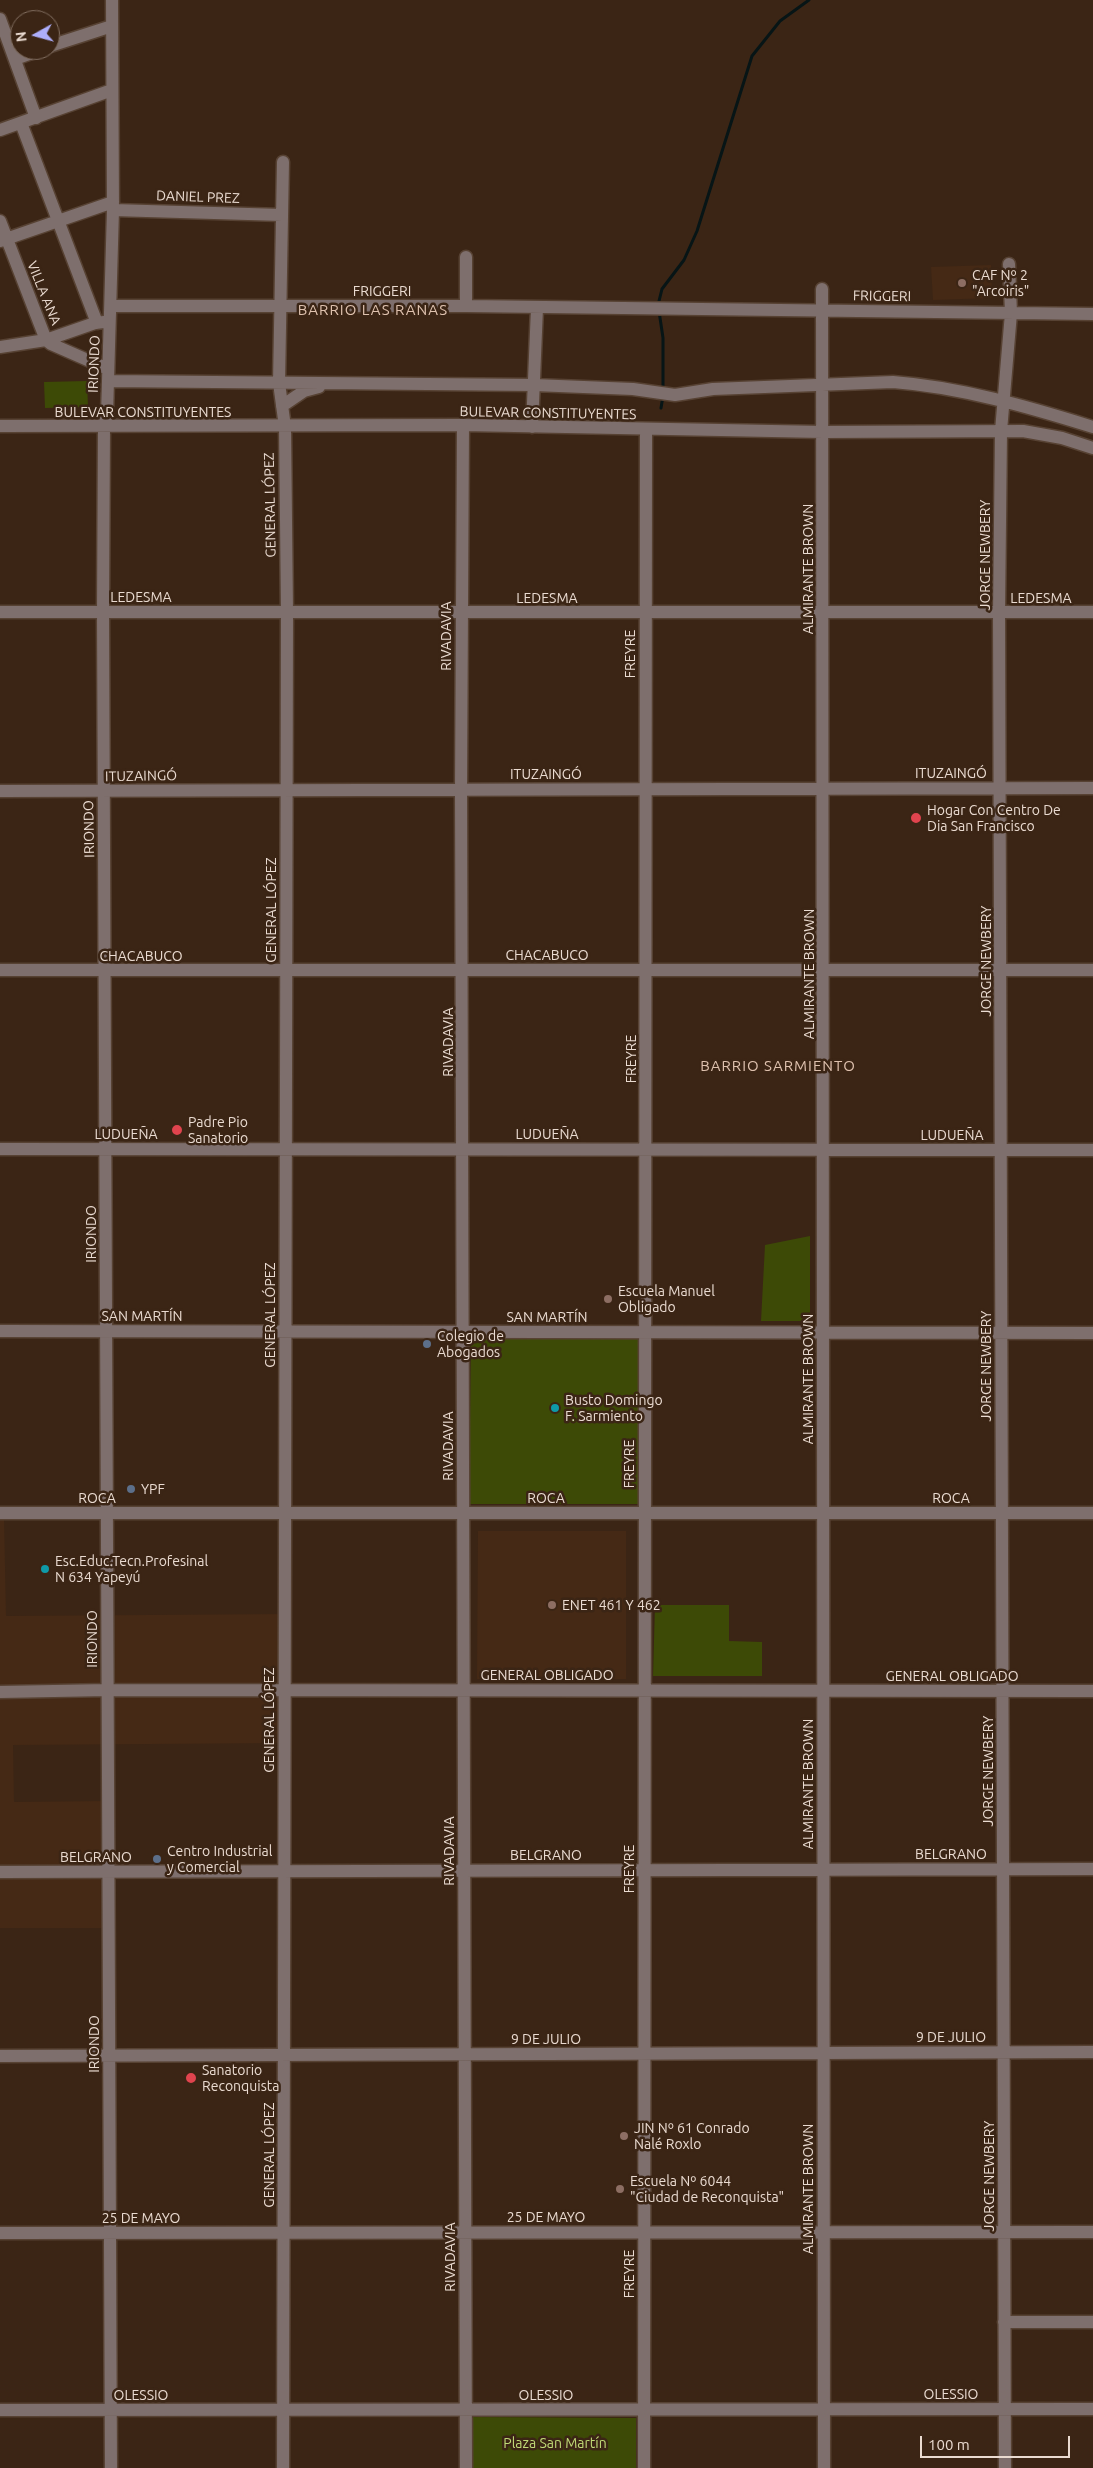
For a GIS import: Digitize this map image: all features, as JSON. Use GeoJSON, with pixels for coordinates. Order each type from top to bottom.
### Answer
{"type":"FeatureCollection","features":[{"type":"Feature","properties":{"kind":"street","name":"IRIONDO"},"geometry":{"type":"LineString","coordinates":[[111,2468],[103,612],[106,421],[113,206],[112,0]]}},
{"type":"Feature","properties":{"kind":"street"},"geometry":{"type":"LineString","coordinates":[[0,19],[10,46]]}},
{"type":"Feature","properties":{"kind":"street"},"geometry":{"type":"LineString","coordinates":[[60,43],[112,26]]}},
{"type":"Feature","properties":{"kind":"street"},"geometry":{"type":"LineString","coordinates":[[15,60],[36,118]]}},
{"type":"Feature","properties":{"kind":"street"},"geometry":{"type":"LineString","coordinates":[[0,130],[112,90]]}},
{"type":"Feature","properties":{"kind":"street"},"geometry":{"type":"LineString","coordinates":[[21,123],[97,323]]}},
{"type":"Feature","properties":{"kind":"street","name":"GENERAL LÓPEZ"},"geometry":{"type":"LineString","coordinates":[[283,2468],[286,612],[285,427],[279,383],[284,162]]}},
{"type":"Feature","properties":{"kind":"street"},"geometry":{"type":"LineString","coordinates":[[3,240],[57,221],[113,206]]}},
{"type":"Feature","properties":{"kind":"street","name":"DANIEL PREZ"},"geometry":{"type":"LineString","coordinates":[[113,206],[282,215]]}},
{"type":"Feature","properties":{"kind":"street","name":"VILLA ANA"},"geometry":{"type":"LineString","coordinates":[[0,221],[3,240],[46,340],[50,344],[108,375]]}},
{"type":"Feature","properties":{"kind":"street"},"geometry":{"type":"LineString","coordinates":[[466,257],[466,306]]}},
{"type":"Feature","properties":{"kind":"street","name":"JORGE NEWBERY"},"geometry":{"type":"LineString","coordinates":[[1005,2468],[999,613],[1001,431],[1011,313],[1009,264]]}},
{"type":"Feature","properties":{"kind":"street","name":"ALMIRANTE BROWN"},"geometry":{"type":"LineString","coordinates":[[822,289],[824,613],[824,2468]]}},
{"type":"Feature","properties":{"kind":"street","name":"FRIGGERI"},"geometry":{"type":"LineString","coordinates":[[111,306],[466,306],[1093,314]]}},
{"type":"Feature","properties":{"kind":"street"},"geometry":{"type":"LineString","coordinates":[[532,426],[537,308]]}},
{"type":"Feature","properties":{"kind":"street"},"geometry":{"type":"LineString","coordinates":[[0,347],[46,340],[97,323],[110,322]]}},
{"type":"Feature","properties":{"kind":"street"},"geometry":{"type":"LineString","coordinates":[[108,375],[279,383],[534,385],[633,389],[662,394],[713,389],[907,383],[1003,402],[1093,428]]}},
{"type":"Feature","properties":{"kind":"street"},"geometry":{"type":"LineString","coordinates":[[282,406],[304,391],[333,383]]}},
{"type":"Feature","properties":{"kind":"street","name":"BULEVAR CONSTITUYENTES"},"geometry":{"type":"LineString","coordinates":[[0,426],[106,421],[285,427],[463,425],[823,432],[1023,431],[1062,438],[1093,448]]}},
{"type":"Feature","properties":{"kind":"street","name":"RIVADAVIA"},"geometry":{"type":"LineString","coordinates":[[463,425],[461,613],[463,970],[462,1513],[466,2468]]}},
{"type":"Feature","properties":{"kind":"street","name":"FREYRE"},"geometry":{"type":"LineString","coordinates":[[644,2468],[646,430]]}},
{"type":"Feature","properties":{"kind":"street","name":"LEDESMA"},"geometry":{"type":"LineString","coordinates":[[0,612],[1093,612]]}},
{"type":"Feature","properties":{"kind":"street","name":"ITUZAINGÓ"},"geometry":{"type":"LineString","coordinates":[[0,791],[1093,788]]}},
{"type":"Feature","properties":{"kind":"street","name":"CHACABUCO"},"geometry":{"type":"LineString","coordinates":[[0,970],[1093,970]]}},
{"type":"Feature","properties":{"kind":"street","name":"LUDUEÑA"},"geometry":{"type":"LineString","coordinates":[[0,1149],[1093,1150]]}},
{"type":"Feature","properties":{"kind":"street","name":"SAN MARTÍN"},"geometry":{"type":"LineString","coordinates":[[0,1331],[1093,1333]]}},
{"type":"Feature","properties":{"kind":"street","name":"ROCA"},"geometry":{"type":"LineString","coordinates":[[0,1513],[1093,1513]]}},
{"type":"Feature","properties":{"kind":"street","name":"GENERAL OBLIGADO"},"geometry":{"type":"LineString","coordinates":[[0,1692],[108,1690],[1093,1691]]}},
{"type":"Feature","properties":{"kind":"street","name":"BELGRANO"},"geometry":{"type":"LineString","coordinates":[[0,1872],[1093,1869]]}},
{"type":"Feature","properties":{"kind":"street","name":"9 DE JULIO"},"geometry":{"type":"LineString","coordinates":[[0,2056],[1093,2052]]}},
{"type":"Feature","properties":{"kind":"street","name":"25 DE MAYO"},"geometry":{"type":"LineString","coordinates":[[0,2233],[1093,2232]]}},
{"type":"Feature","properties":{"kind":"street"},"geometry":{"type":"LineString","coordinates":[[1004,2322],[1093,2322]]}},
{"type":"Feature","properties":{"kind":"street","name":"OLESSIO"},"geometry":{"type":"LineString","coordinates":[[0,2410],[1093,2409]]}},
{"type":"Feature","properties":{"kind":"shaded area","name":"CAF Nº 2 \"Arcoiris\""},"geometry":{"type":"Polygon","coordinates":[[[991,265],[992,298],[933,300],[931,267],[991,265]]]}},
{"type":"Feature","properties":{"kind":"shaded area"},"geometry":{"type":"Polygon","coordinates":[[[0,1516],[4,1516],[6,1616],[288,1614],[289,1743],[13,1745],[14,1802],[107,1801],[108,1928],[0,1928],[0,1516]]]}},
{"type":"Feature","properties":{"kind":"shaded area","name":"ENET 461 Y 462"},"geometry":{"type":"Polygon","coordinates":[[[478,1531],[626,1531],[626,1679],[477,1679],[478,1531]]]}},
{"type":"Feature","properties":{"kind":"green space"},"geometry":{"type":"Polygon","coordinates":[[[87,381],[88,407],[45,408],[44,382],[87,381]]]}},
{"type":"Feature","properties":{"kind":"green space"},"geometry":{"type":"Polygon","coordinates":[[[810,1236],[810,1321],[761,1321],[765,1245],[810,1236]]]}},
{"type":"Feature","properties":{"kind":"green space"},"geometry":{"type":"Polygon","coordinates":[[[471,1339],[639,1339],[638,1504],[469,1504],[471,1339]]]}},
{"type":"Feature","properties":{"kind":"green space"},"geometry":{"type":"Polygon","coordinates":[[[655,1605],[729,1605],[729,1641],[762,1642],[762,1676],[653,1676],[655,1605]]]}},
{"type":"Feature","properties":{"kind":"green space","name":"Plaza San Martín"},"geometry":{"type":"Polygon","coordinates":[[[473,2417],[636,2418],[636,2468],[473,2468],[473,2417]]]}},
{"type":"Feature","properties":{"kind":"waterway"},"geometry":{"type":"LineString","coordinates":[[658,305],[662,289],[684,260],[697,231],[752,56],[780,21],[809,0]]}},
{"type":"Feature","properties":{"kind":"waterway"},"geometry":{"type":"LineString","coordinates":[[659,311],[663,338],[663,390]]}},
{"type":"Feature","properties":{"kind":"waterway"},"geometry":{"type":"LineString","coordinates":[[661,408],[663,396]]}},
{"type":"Feature","properties":{"kind":"place","name":"CAF Nº 2 \"Arcoiris\""},"geometry":{"type":"Point","coordinates":[962,283]}},
{"type":"Feature","properties":{"kind":"place","name":"Hogar Con Centro De Dia San Francisco"},"geometry":{"type":"Point","coordinates":[916,818]}},
{"type":"Feature","properties":{"kind":"place","name":"Padre Pio Sanatorio"},"geometry":{"type":"Point","coordinates":[177,1130]}},
{"type":"Feature","properties":{"kind":"place","name":"Escuela Manuel Obligado"},"geometry":{"type":"Point","coordinates":[608,1299]}},
{"type":"Feature","properties":{"kind":"place","name":"Colegio de Abogados"},"geometry":{"type":"Point","coordinates":[427,1344]}},
{"type":"Feature","properties":{"kind":"place","name":"Busto Domingo F. Sarmiento"},"geometry":{"type":"Point","coordinates":[555,1408]}},
{"type":"Feature","properties":{"kind":"place","name":"YPF"},"geometry":{"type":"Point","coordinates":[131,1489]}},
{"type":"Feature","properties":{"kind":"place","name":"Esc.Educ.Tecn.Profesinal N 634 Yapeyú"},"geometry":{"type":"Point","coordinates":[45,1569]}},
{"type":"Feature","properties":{"kind":"place","name":"ENET 461 Y 462"},"geometry":{"type":"Point","coordinates":[552,1605]}},
{"type":"Feature","properties":{"kind":"place","name":"Centro Industrial y Comercial"},"geometry":{"type":"Point","coordinates":[157,1859]}},
{"type":"Feature","properties":{"kind":"place","name":"Sanatorio Reconquista"},"geometry":{"type":"Point","coordinates":[191,2078]}},
{"type":"Feature","properties":{"kind":"place","name":"JIN Nº 61 Conrado Nalé Roxlo"},"geometry":{"type":"Point","coordinates":[624,2136]}},
{"type":"Feature","properties":{"kind":"place","name":"Escuela Nº 6044 \"Ciudad de Reconquista\""},"geometry":{"type":"Point","coordinates":[620,2189]}},
{"type":"Feature","properties":{"kind":"district","name":"BARRIO LAS RANAS"},"geometry":{"type":"Point","coordinates":[373,310]}},
{"type":"Feature","properties":{"kind":"district","name":"BARRIO SARMIENTO"},"geometry":{"type":"Point","coordinates":[778,1066]}}]}
